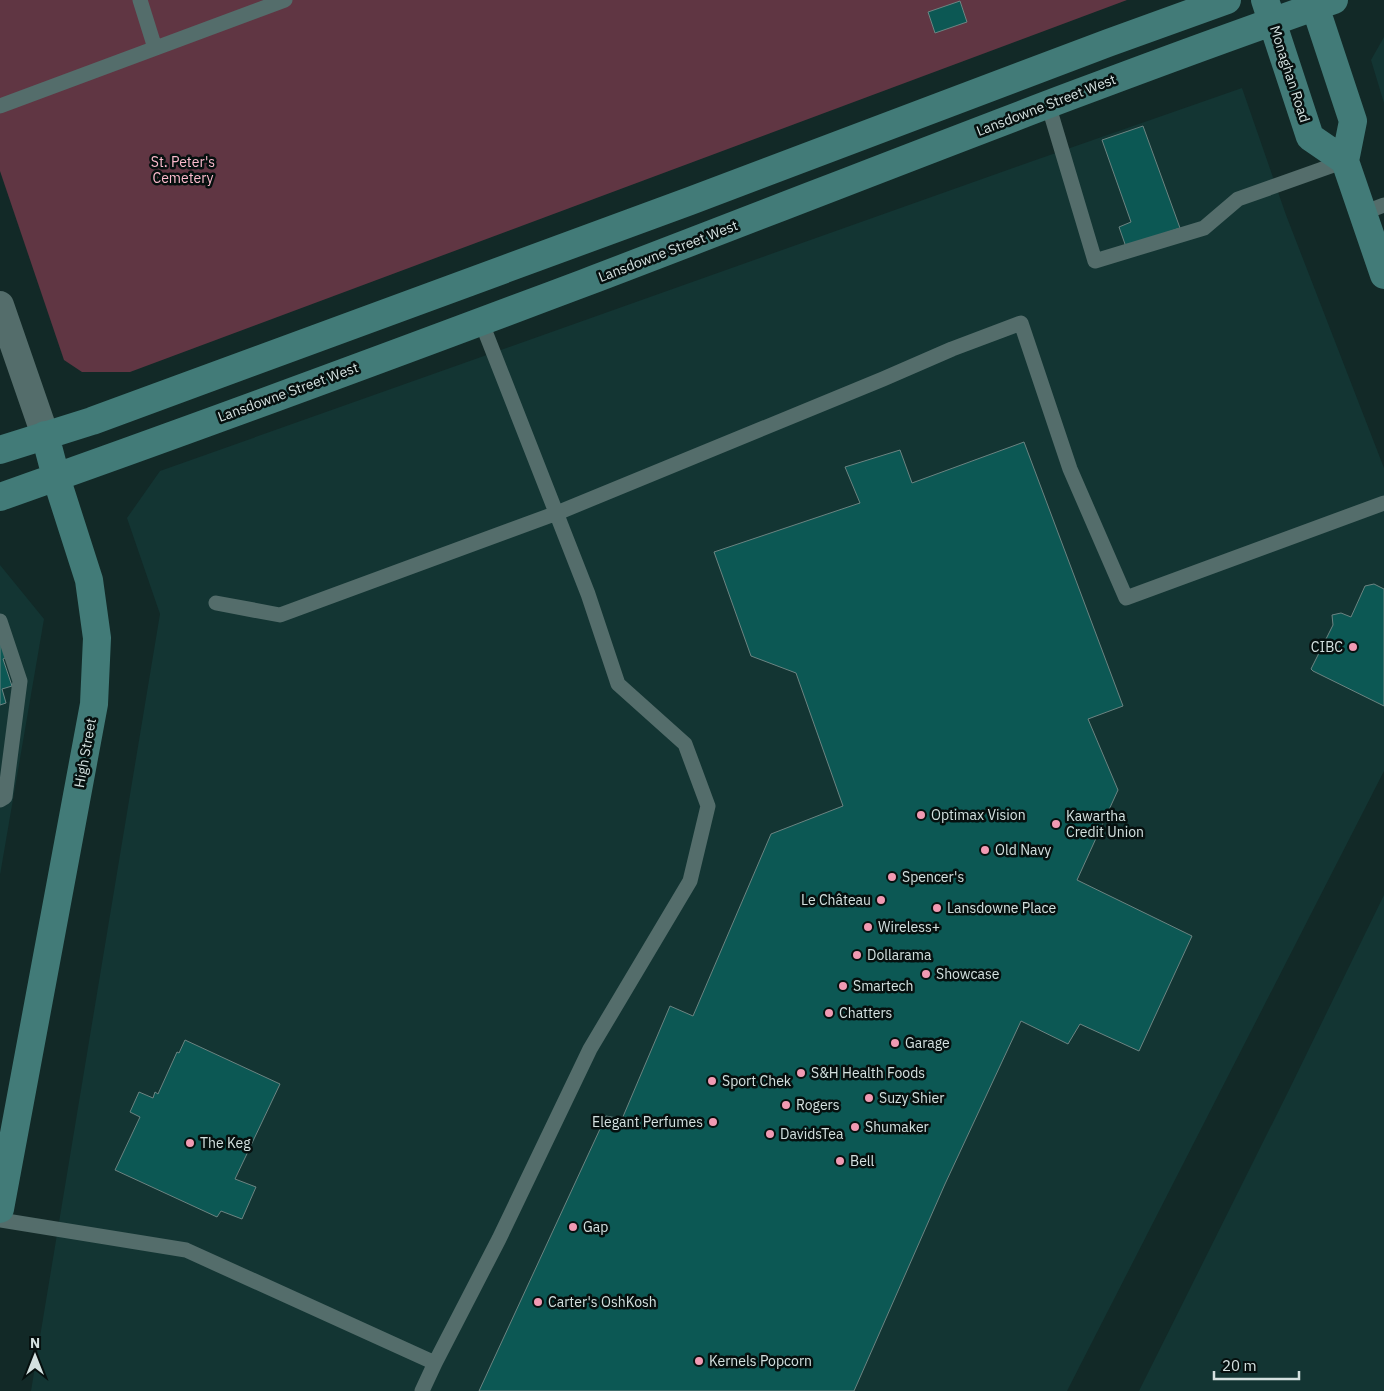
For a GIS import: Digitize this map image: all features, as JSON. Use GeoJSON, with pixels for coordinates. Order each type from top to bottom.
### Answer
{"type":"FeatureCollection","features":[{"type":"Feature","properties":{"kind":"main road"},"geometry":{"type":"LineString","coordinates":[[0,450],[92,421],[1227,0]]}},
{"type":"Feature","properties":{"kind":"main road"},"geometry":{"type":"LineString","coordinates":[[1320,2],[1353,122],[1345,161],[1373,209],[1384,275]]}},
{"type":"Feature","properties":{"kind":"main road","name":"Lansdowne Street West"},"geometry":{"type":"LineString","coordinates":[[0,497],[481,321],[1048,104],[1122,75],[1269,11],[1320,2]]}},
{"type":"Feature","properties":{"kind":"main road","name":"Monaghan Road"},"geometry":{"type":"LineString","coordinates":[[1269,11],[1310,137],[1345,161]]}},
{"type":"Feature","properties":{"kind":"main road","name":"High Street"},"geometry":{"type":"LineString","coordinates":[[0,1210],[94,704],[97,638],[89,580],[56,477],[45,435]]}},
{"type":"Feature","properties":{"kind":"street","name":"High Street"},"geometry":{"type":"LineString","coordinates":[[0,304],[45,435]]}},
{"type":"Feature","properties":{"kind":"lane"},"geometry":{"type":"LineString","coordinates":[[140,0],[155,48]]}},
{"type":"Feature","properties":{"kind":"lane"},"geometry":{"type":"LineString","coordinates":[[0,106],[285,0]]}},
{"type":"Feature","properties":{"kind":"lane"},"geometry":{"type":"LineString","coordinates":[[1048,104],[1095,260],[1204,228],[1238,199],[1345,161]]}},
{"type":"Feature","properties":{"kind":"lane"},"geometry":{"type":"LineString","coordinates":[[422,1391],[499,1239],[590,1049],[690,881],[708,806],[684,744],[618,684],[588,594],[481,321]]}},
{"type":"Feature","properties":{"kind":"lane"},"geometry":{"type":"LineString","coordinates":[[216,603],[280,616],[557,513],[952,349],[1021,323],[1070,469],[1126,598],[1384,503]]}},
{"type":"Feature","properties":{"kind":"lane"},"geometry":{"type":"LineString","coordinates":[[0,621],[20,682],[5,797],[0,800]]}},
{"type":"Feature","properties":{"kind":"lane"},"geometry":{"type":"LineString","coordinates":[[0,1220],[186,1250],[435,1363]]}},
{"type":"Feature","properties":{"kind":"shaded area"},"geometry":{"type":"Polygon","coordinates":[[[1384,37],[1384,103],[1371,60],[1384,37]]]}},
{"type":"Feature","properties":{"kind":"shaded area"},"geometry":{"type":"Polygon","coordinates":[[[1242,88],[1286,215],[1384,468],[1384,771],[1067,1391],[31,1391],[160,614],[127,518],[160,471],[1242,88]]]}},
{"type":"Feature","properties":{"kind":"shaded area"},"geometry":{"type":"Polygon","coordinates":[[[0,565],[44,619],[0,875],[0,565]]]}},
{"type":"Feature","properties":{"kind":"shaded area"},"geometry":{"type":"Polygon","coordinates":[[[1384,895],[1384,1391],[1139,1391],[1290,1088],[1384,895]]]}},
{"type":"Feature","properties":{"kind":"green space","name":"St. Peter's Cemetery"},"geometry":{"type":"Polygon","coordinates":[[[0,0],[1127,0],[130,372],[82,372],[64,360],[0,171],[0,0]]]}},
{"type":"Feature","properties":{"kind":"building"},"geometry":{"type":"Polygon","coordinates":[[[960,1],[967,22],[935,33],[928,12],[960,1]]]}},
{"type":"Feature","properties":{"kind":"building"},"geometry":{"type":"Polygon","coordinates":[[[1143,126],[1180,228],[1126,247],[1119,227],[1131,222],[1102,140],[1143,126]]]}},
{"type":"Feature","properties":{"kind":"building","name":"Lansdowne Place"},"geometry":{"type":"Polygon","coordinates":[[[1024,442],[1123,706],[1088,719],[1118,790],[1077,880],[1192,936],[1139,1051],[1080,1024],[1068,1044],[1021,1021],[945,1184],[854,1391],[479,1391],[606,1116],[622,1119],[670,1006],[693,1016],[771,834],[843,806],[796,673],[751,656],[714,552],[860,503],[845,467],[900,450],[912,483],[1024,442]]]}},
{"type":"Feature","properties":{"kind":"building","name":"CIBC"},"geometry":{"type":"Polygon","coordinates":[[[1374,584],[1384,589],[1384,706],[1311,669],[1333,625],[1332,615],[1341,613],[1351,617],[1365,586],[1374,584]]]}},
{"type":"Feature","properties":{"kind":"building"},"geometry":{"type":"Polygon","coordinates":[[[0,632],[9,656],[3,659],[12,686],[2,689],[6,703],[0,705],[0,632]]]}},
{"type":"Feature","properties":{"kind":"building","name":"The Keg"},"geometry":{"type":"Polygon","coordinates":[[[185,1040],[280,1084],[235,1179],[256,1187],[242,1219],[221,1211],[217,1217],[115,1170],[140,1117],[130,1112],[139,1092],[153,1098],[155,1092],[158,1094],[177,1052],[179,1053],[185,1040]]]}},
{"type":"Feature","properties":{"kind":"place","name":"CIBC"},"geometry":{"type":"Point","coordinates":[1353,647]}},
{"type":"Feature","properties":{"kind":"place","name":"Optimax Vision"},"geometry":{"type":"Point","coordinates":[921,815]}},
{"type":"Feature","properties":{"kind":"place","name":"Kawartha Credit Union"},"geometry":{"type":"Point","coordinates":[1056,824]}},
{"type":"Feature","properties":{"kind":"place","name":"Old Navy"},"geometry":{"type":"Point","coordinates":[985,850]}},
{"type":"Feature","properties":{"kind":"place","name":"Spencer's"},"geometry":{"type":"Point","coordinates":[892,877]}},
{"type":"Feature","properties":{"kind":"place","name":"Le Château"},"geometry":{"type":"Point","coordinates":[881,900]}},
{"type":"Feature","properties":{"kind":"place","name":"Lansdowne Place"},"geometry":{"type":"Point","coordinates":[937,908]}},
{"type":"Feature","properties":{"kind":"place","name":"Wireless+"},"geometry":{"type":"Point","coordinates":[868,927]}},
{"type":"Feature","properties":{"kind":"place","name":"Dollarama"},"geometry":{"type":"Point","coordinates":[857,955]}},
{"type":"Feature","properties":{"kind":"place","name":"Showcase"},"geometry":{"type":"Point","coordinates":[926,974]}},
{"type":"Feature","properties":{"kind":"place","name":"Smartech"},"geometry":{"type":"Point","coordinates":[843,986]}},
{"type":"Feature","properties":{"kind":"place","name":"Chatters"},"geometry":{"type":"Point","coordinates":[829,1013]}},
{"type":"Feature","properties":{"kind":"place","name":"Garage"},"geometry":{"type":"Point","coordinates":[895,1043]}},
{"type":"Feature","properties":{"kind":"place","name":"S&H Health Foods"},"geometry":{"type":"Point","coordinates":[801,1073]}},
{"type":"Feature","properties":{"kind":"place","name":"Sport Chek"},"geometry":{"type":"Point","coordinates":[712,1081]}},
{"type":"Feature","properties":{"kind":"place","name":"Suzy Shier"},"geometry":{"type":"Point","coordinates":[869,1098]}},
{"type":"Feature","properties":{"kind":"place","name":"Rogers"},"geometry":{"type":"Point","coordinates":[786,1105]}},
{"type":"Feature","properties":{"kind":"place","name":"Elegant Perfumes"},"geometry":{"type":"Point","coordinates":[713,1122]}},
{"type":"Feature","properties":{"kind":"place","name":"Shumaker"},"geometry":{"type":"Point","coordinates":[855,1127]}},
{"type":"Feature","properties":{"kind":"place","name":"DavidsTea"},"geometry":{"type":"Point","coordinates":[770,1134]}},
{"type":"Feature","properties":{"kind":"place","name":"The Keg"},"geometry":{"type":"Point","coordinates":[190,1143]}},
{"type":"Feature","properties":{"kind":"place","name":"Bell"},"geometry":{"type":"Point","coordinates":[840,1161]}},
{"type":"Feature","properties":{"kind":"place","name":"Gap"},"geometry":{"type":"Point","coordinates":[573,1227]}},
{"type":"Feature","properties":{"kind":"place","name":"Carter's OshKosh"},"geometry":{"type":"Point","coordinates":[538,1302]}},
{"type":"Feature","properties":{"kind":"place","name":"Kernels Popcorn"},"geometry":{"type":"Point","coordinates":[699,1361]}}]}
